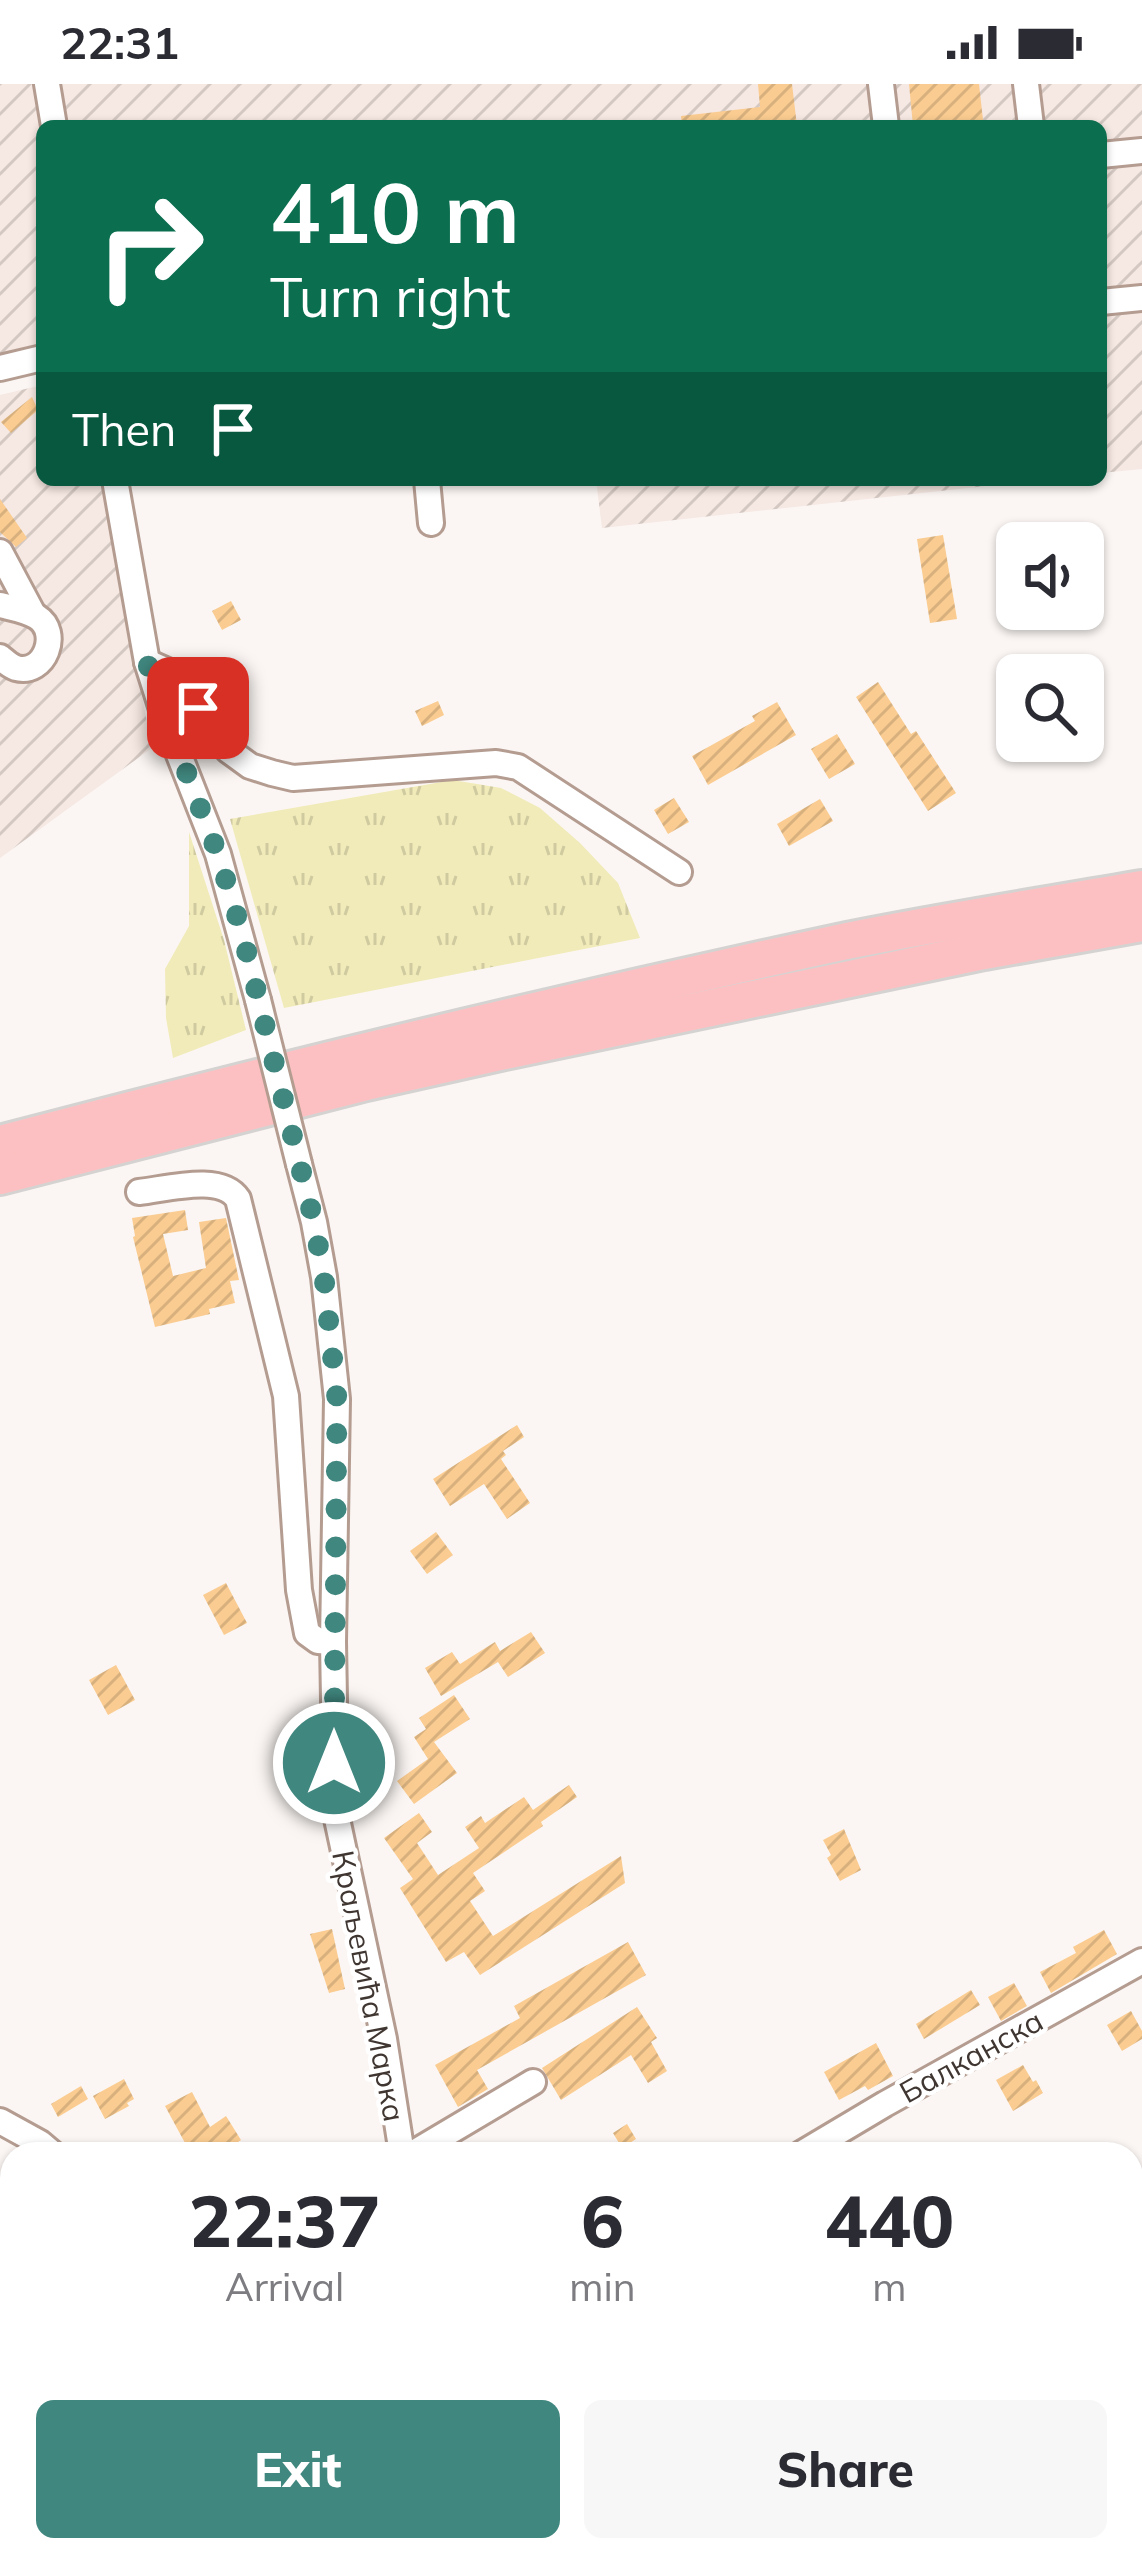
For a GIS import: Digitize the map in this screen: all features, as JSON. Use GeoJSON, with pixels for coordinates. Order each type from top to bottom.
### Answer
{"type":"FeatureCollection","features":[{"type":"Feature","properties":{"kind":"highway"},"geometry":{"type":"LineString","coordinates":[[0,1144],[485,1022],[852,940],[1142,889]]}},
{"type":"Feature","properties":{"kind":"highway"},"geometry":{"type":"LineString","coordinates":[[0,1176],[500,1052],[983,951],[1142,923]]}},
{"type":"Feature","properties":{"kind":"street"},"geometry":{"type":"LineString","coordinates":[[46,84],[53,120]]}},
{"type":"Feature","properties":{"kind":"street"},"geometry":{"type":"LineString","coordinates":[[881,84],[885,120]]}},
{"type":"Feature","properties":{"kind":"street"},"geometry":{"type":"LineString","coordinates":[[1026,84],[1029,120]]}},
{"type":"Feature","properties":{"kind":"street"},"geometry":{"type":"LineString","coordinates":[[1107,154],[1142,151]]}},
{"type":"Feature","properties":{"kind":"street"},"geometry":{"type":"LineString","coordinates":[[1107,301],[1142,298]]}},
{"type":"Feature","properties":{"kind":"street"},"geometry":{"type":"LineString","coordinates":[[0,368],[36,359]]}},
{"type":"Feature","properties":{"kind":"street","name":"Краљевића Марка"},"geometry":{"type":"LineString","coordinates":[[116,486],[147,662],[218,854],[314,1222],[324,1277],[336,1384],[338,1466],[334,1792],[338,1835],[384,2039],[400,2142]]}},
{"type":"Feature","properties":{"kind":"street"},"geometry":{"type":"LineString","coordinates":[[428,486],[431,523]]}},
{"type":"Feature","properties":{"kind":"street"},"geometry":{"type":"LineString","coordinates":[[0,552],[33,614]]}},
{"type":"Feature","properties":{"kind":"street"},"geometry":{"type":"LineString","coordinates":[[0,605],[33,614],[44,622],[50,641],[37,664],[17,668],[0,657]]}},
{"type":"Feature","properties":{"kind":"street"},"geometry":{"type":"LineString","coordinates":[[147,662],[174,674],[228,749],[250,766],[293,778],[496,763],[518,767],[679,872]]}},
{"type":"Feature","properties":{"kind":"street"},"geometry":{"type":"LineString","coordinates":[[139,1192],[216,1183],[231,1188],[238,1198],[286,1396],[299,1590],[307,1633],[318,1641],[333,1642]]}},
{"type":"Feature","properties":{"kind":"street","name":"Балканска"},"geometry":{"type":"LineString","coordinates":[[821,2142],[1142,1961]]}},
{"type":"Feature","properties":{"kind":"street"},"geometry":{"type":"LineString","coordinates":[[432,2142],[533,2082]]}},
{"type":"Feature","properties":{"kind":"street"},"geometry":{"type":"LineString","coordinates":[[0,2122],[38,2142]]}},
{"type":"Feature","properties":{"kind":"shaded area"},"geometry":{"type":"Polygon","coordinates":[[[0,84],[1142,84],[1142,469],[1107,472],[1107,120],[36,120],[36,364],[0,372],[0,84]]]}},
{"type":"Feature","properties":{"kind":"shaded area"},"geometry":{"type":"Polygon","coordinates":[[[36,386],[36,486],[101,486],[152,748],[0,858],[0,395],[36,386]]]}},
{"type":"Feature","properties":{"kind":"shaded area"},"geometry":{"type":"Polygon","coordinates":[[[597,486],[987,486],[602,528],[597,486]]]}},
{"type":"Feature","properties":{"kind":"green space"},"geometry":{"type":"Polygon","coordinates":[[[453,780],[501,788],[540,808],[618,883],[640,938],[284,1008],[230,819],[453,780]]]}},
{"type":"Feature","properties":{"kind":"green space"},"geometry":{"type":"Polygon","coordinates":[[[189,832],[224,940],[246,1030],[173,1058],[165,969],[189,926],[189,832]]]}},
{"type":"Feature","properties":{"kind":"building"},"geometry":{"type":"Polygon","coordinates":[[[758,84],[792,84],[796,120],[681,120],[681,116],[760,107],[758,84]]]}},
{"type":"Feature","properties":{"kind":"building"},"geometry":{"type":"Polygon","coordinates":[[[909,84],[979,84],[983,120],[912,120],[909,84]]]}},
{"type":"Feature","properties":{"kind":"building"},"geometry":{"type":"Polygon","coordinates":[[[32,397],[36,412],[11,433],[1,422],[32,397]]]}},
{"type":"Feature","properties":{"kind":"building"},"geometry":{"type":"Polygon","coordinates":[[[0,499],[27,538],[16,547],[0,532],[0,499]]]}},
{"type":"Feature","properties":{"kind":"building"},"geometry":{"type":"Polygon","coordinates":[[[943,535],[957,619],[930,623],[917,539],[943,535]]]}},
{"type":"Feature","properties":{"kind":"building"},"geometry":{"type":"Polygon","coordinates":[[[231,601],[241,620],[222,630],[212,611],[231,601]]]}},
{"type":"Feature","properties":{"kind":"building"},"geometry":{"type":"Polygon","coordinates":[[[878,682],[956,793],[928,811],[856,697],[878,682]]]}},
{"type":"Feature","properties":{"kind":"building"},"geometry":{"type":"Polygon","coordinates":[[[438,701],[444,715],[422,726],[415,711],[438,701]]]}},
{"type":"Feature","properties":{"kind":"building"},"geometry":{"type":"Polygon","coordinates":[[[777,702],[796,735],[708,785],[692,756],[755,721],[752,716],[777,702]]]}},
{"type":"Feature","properties":{"kind":"building"},"geometry":{"type":"Polygon","coordinates":[[[837,734],[855,764],[829,779],[811,749],[837,734]]]}},
{"type":"Feature","properties":{"kind":"building"},"geometry":{"type":"Polygon","coordinates":[[[674,798],[689,822],[668,834],[654,810],[674,798]]]}},
{"type":"Feature","properties":{"kind":"building"},"geometry":{"type":"Polygon","coordinates":[[[820,799],[833,821],[789,846],[777,824],[820,799]]]}},
{"type":"Feature","properties":{"kind":"building"},"geometry":{"type":"Polygon","coordinates":[[[185,1210],[188,1230],[163,1234],[173,1276],[206,1268],[199,1222],[226,1218],[239,1280],[230,1281],[235,1303],[155,1327],[132,1218],[185,1210]]]}},
{"type":"Feature","properties":{"kind":"building"},"geometry":{"type":"Polygon","coordinates":[[[517,1425],[524,1437],[503,1451],[506,1455],[501,1459],[530,1503],[507,1519],[484,1484],[450,1506],[433,1479],[517,1425]]]}},
{"type":"Feature","properties":{"kind":"building"},"geometry":{"type":"Polygon","coordinates":[[[436,1532],[453,1555],[427,1574],[410,1551],[436,1532]]]}},
{"type":"Feature","properties":{"kind":"building"},"geometry":{"type":"Polygon","coordinates":[[[226,1583],[247,1623],[224,1635],[203,1595],[226,1583]]]}},
{"type":"Feature","properties":{"kind":"building"},"geometry":{"type":"Polygon","coordinates":[[[531,1632],[545,1653],[508,1677],[498,1662],[441,1696],[425,1668],[452,1652],[460,1664],[495,1642],[500,1651],[531,1632]]]}},
{"type":"Feature","properties":{"kind":"building"},"geometry":{"type":"Polygon","coordinates":[[[116,1665],[135,1700],[108,1715],[89,1680],[116,1665]]]}},
{"type":"Feature","properties":{"kind":"building"},"geometry":{"type":"Polygon","coordinates":[[[454,1695],[470,1719],[434,1742],[457,1773],[414,1804],[397,1781],[428,1759],[414,1737],[426,1729],[419,1718],[454,1695]]]}},
{"type":"Feature","properties":{"kind":"building"},"geometry":{"type":"Polygon","coordinates":[[[569,1785],[577,1797],[473,1873],[485,1891],[470,1901],[493,1936],[621,1856],[625,1883],[480,1975],[464,1952],[446,1962],[400,1888],[413,1879],[384,1838],[419,1813],[432,1832],[417,1843],[438,1875],[479,1848],[465,1827],[481,1816],[485,1823],[524,1797],[533,1810],[569,1785]]]}},
{"type":"Feature","properties":{"kind":"building"},"geometry":{"type":"Polygon","coordinates":[[[844,1829],[861,1870],[840,1881],[823,1840],[844,1829]]]}},
{"type":"Feature","properties":{"kind":"building"},"geometry":{"type":"Polygon","coordinates":[[[332,1929],[345,1989],[329,1993],[310,1934],[332,1929]]]}},
{"type":"Feature","properties":{"kind":"building"},"geometry":{"type":"Polygon","coordinates":[[[1104,1930],[1117,1954],[1051,1993],[1040,1972],[1076,1953],[1073,1947],[1104,1930]]]}},
{"type":"Feature","properties":{"kind":"building"},"geometry":{"type":"Polygon","coordinates":[[[628,1942],[646,1975],[477,2070],[488,2089],[458,2107],[435,2065],[520,2018],[514,2006],[628,1942]]]}},
{"type":"Feature","properties":{"kind":"building"},"geometry":{"type":"Polygon","coordinates":[[[1014,1983],[1027,2006],[1001,2021],[988,1997],[1014,1983]]]}},
{"type":"Feature","properties":{"kind":"building"},"geometry":{"type":"Polygon","coordinates":[[[971,1990],[980,2005],[924,2039],[916,2024],[971,1990]]]}},
{"type":"Feature","properties":{"kind":"building"},"geometry":{"type":"Polygon","coordinates":[[[637,2007],[657,2038],[651,2042],[667,2071],[648,2083],[631,2055],[561,2100],[542,2068],[637,2007]]]}},
{"type":"Feature","properties":{"kind":"building"},"geometry":{"type":"Polygon","coordinates":[[[1131,2011],[1142,2039],[1122,2051],[1107,2025],[1131,2011]]]}},
{"type":"Feature","properties":{"kind":"building"},"geometry":{"type":"Polygon","coordinates":[[[876,2043],[893,2076],[839,2100],[824,2072],[876,2043]]]}},
{"type":"Feature","properties":{"kind":"building"},"geometry":{"type":"Polygon","coordinates":[[[1023,2065],[1043,2093],[1013,2111],[996,2080],[1023,2065]]]}},
{"type":"Feature","properties":{"kind":"building"},"geometry":{"type":"Polygon","coordinates":[[[124,2079],[134,2099],[105,2119],[93,2096],[124,2079]]]}},
{"type":"Feature","properties":{"kind":"building"},"geometry":{"type":"Polygon","coordinates":[[[81,2086],[88,2099],[58,2117],[51,2104],[81,2086]]]}},
{"type":"Feature","properties":{"kind":"building"},"geometry":{"type":"Polygon","coordinates":[[[192,2092],[210,2127],[226,2116],[241,2140],[184,2142],[165,2106],[192,2092]]]}},
{"type":"Feature","properties":{"kind":"building"},"geometry":{"type":"Polygon","coordinates":[[[627,2124],[636,2139],[618,2142],[613,2133],[627,2124]]]}},
{"type":"Feature","properties":{"kind":"route"},"geometry":{"type":"LineString","coordinates":[[198,708],[174,674],[147,662],[242,933],[324,1277],[337,1399],[334,1763]]}}]}
